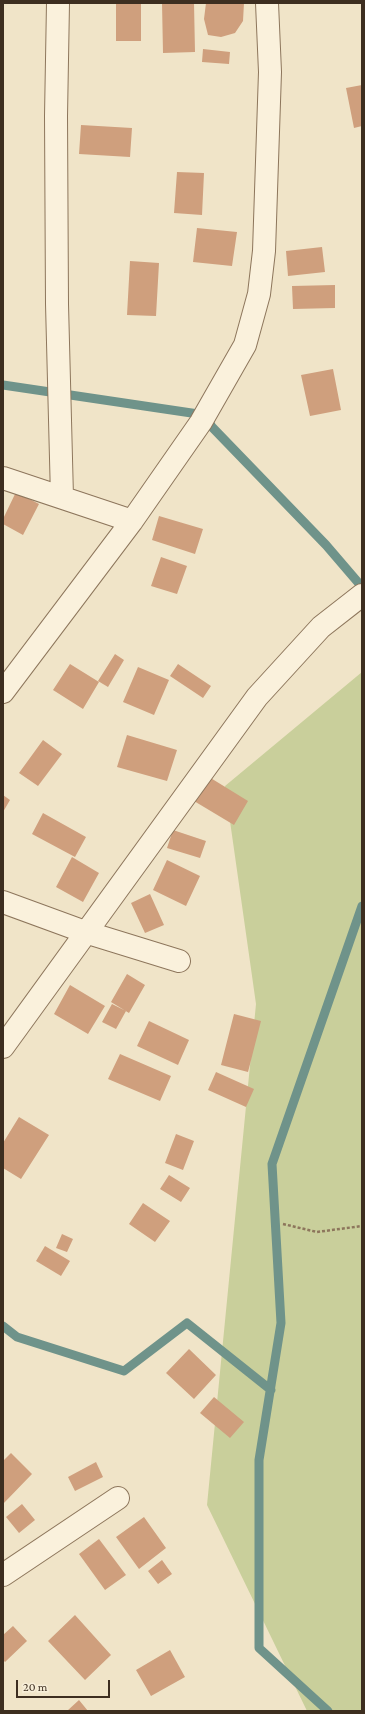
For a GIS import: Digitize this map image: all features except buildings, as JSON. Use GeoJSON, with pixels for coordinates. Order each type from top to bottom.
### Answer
{"type":"FeatureCollection","features":[{"type":"Feature","properties":{"kind":"street"},"geometry":{"type":"LineString","coordinates":[[58,3],[56,132],[62,498]]}},
{"type":"Feature","properties":{"kind":"street"},"geometry":{"type":"LineString","coordinates":[[3,692],[132,521],[204,417],[245,345],[259,294],[264,251],[270,72],[267,3]]}},
{"type":"Feature","properties":{"kind":"street"},"geometry":{"type":"LineString","coordinates":[[3,478],[132,521]]}},
{"type":"Feature","properties":{"kind":"street"},"geometry":{"type":"LineString","coordinates":[[3,1047],[257,697],[321,627],[359,596]]}},
{"type":"Feature","properties":{"kind":"street"},"geometry":{"type":"LineString","coordinates":[[3,902],[85,932],[180,961]]}},
{"type":"Feature","properties":{"kind":"street"},"geometry":{"type":"LineString","coordinates":[[3,1575],[118,1498]]}},
{"type":"Feature","properties":{"kind":"path"},"geometry":{"type":"LineString","coordinates":[[283,1224],[318,1232],[362,1226]]}},
{"type":"Feature","properties":{"kind":"green space"},"geometry":{"type":"Polygon","coordinates":[[[362,672],[362,1711],[307,1711],[207,1505],[256,1004],[225,786],[362,672]]]}},
{"type":"Feature","properties":{"kind":"waterway"},"geometry":{"type":"LineString","coordinates":[[3,385],[205,415],[212,427],[326,545],[362,587]]}},
{"type":"Feature","properties":{"kind":"waterway"},"geometry":{"type":"LineString","coordinates":[[328,1711],[259,1648],[259,1460],[281,1323],[272,1164],[362,906]]}},
{"type":"Feature","properties":{"kind":"waterway"},"geometry":{"type":"LineString","coordinates":[[3,1326],[17,1337],[124,1371],[187,1323],[271,1390]]}}]}
